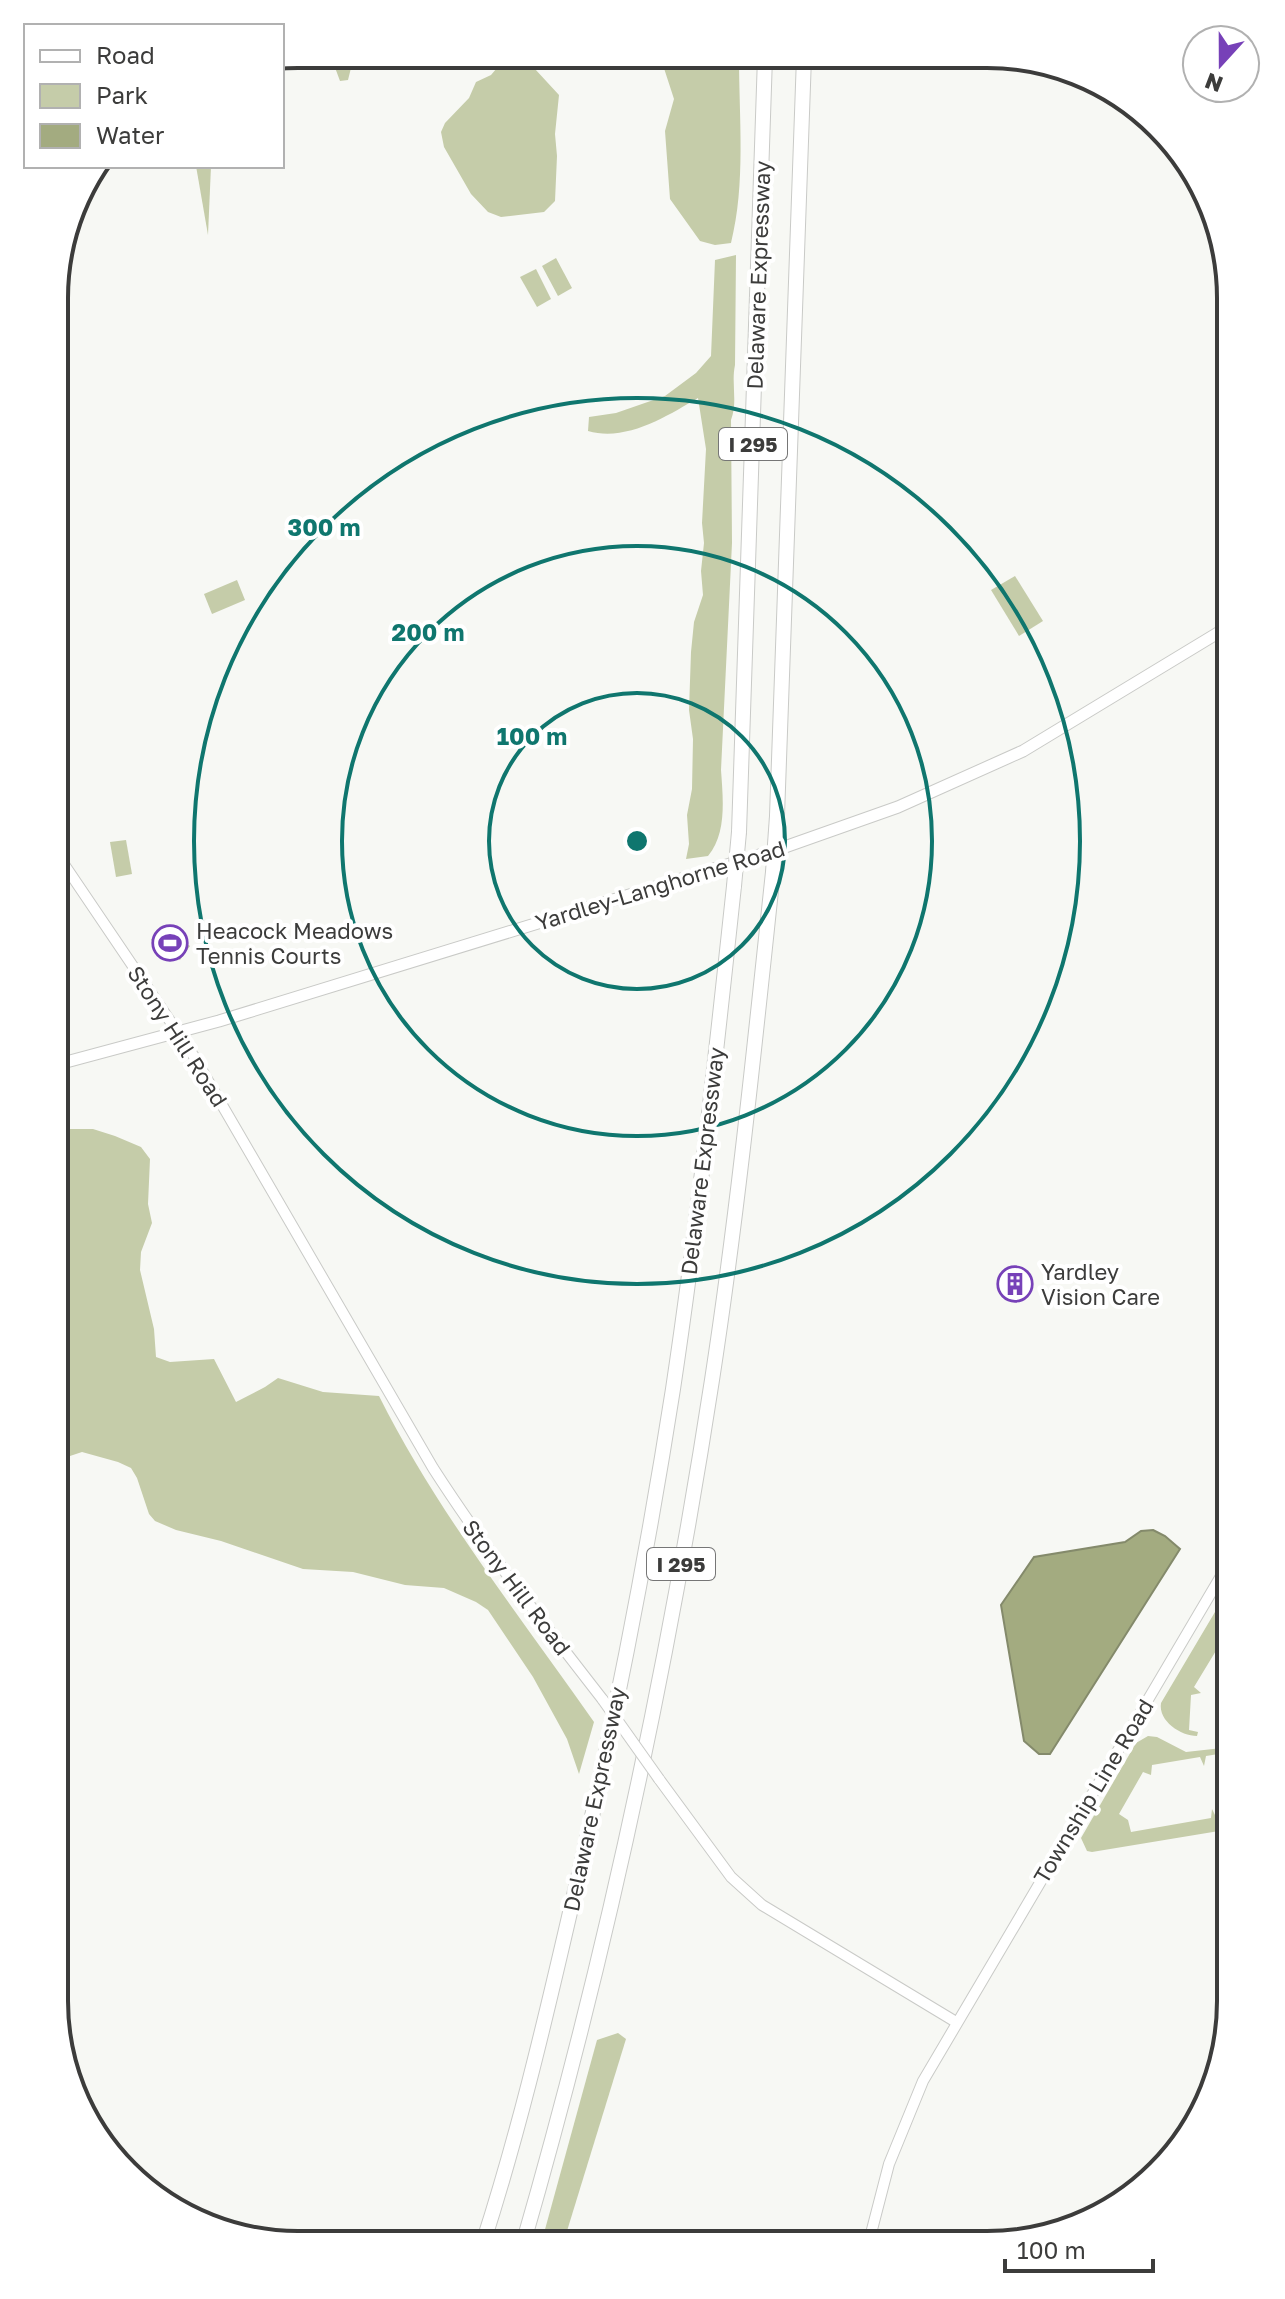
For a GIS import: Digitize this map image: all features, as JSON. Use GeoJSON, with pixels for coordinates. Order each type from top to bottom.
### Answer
{"type":"FeatureCollection","features":[{"type":"Feature","properties":{"kind":"highway","name":"Delaware Expressway"},"geometry":{"type":"LineString","coordinates":[[486,2231],[531,2073],[585,1848],[636,1603],[667,1426],[695,1226],[739,832],[765,68]]}},
{"type":"Feature","properties":{"kind":"highway","name":"Delaware Expressway"},"geometry":{"type":"LineString","coordinates":[[526,2231],[598,1962],[651,1727],[692,1504],[728,1270],[777,816],[804,68]]}},
{"type":"Feature","properties":{"kind":"highway"},"geometry":{"type":"LineString","coordinates":[[476,2231],[585,1848]]}},
{"type":"Feature","properties":{"kind":"main road","name":"Yardley-Langhorne Road"},"geometry":{"type":"LineString","coordinates":[[68,1062],[178,1033],[782,848],[898,807],[1023,751],[1217,633]]}},
{"type":"Feature","properties":{"kind":"street","name":"Stony Hill Road"},"geometry":{"type":"LineString","coordinates":[[68,870],[231,1117],[257,1167],[455,1503],[493,1559],[603,1700],[722,1866],[762,1905],[956,2022]]}},
{"type":"Feature","properties":{"kind":"street","name":"Township Line Road"},"geometry":{"type":"LineString","coordinates":[[956,2022],[1217,1583]]}},
{"type":"Feature","properties":{"kind":"street"},"geometry":{"type":"LineString","coordinates":[[869,2231],[900,2135],[923,2081],[956,2022]]}},
{"type":"Feature","properties":{"kind":"green space"},"geometry":{"type":"Polygon","coordinates":[[[335,68],[351,68],[348,80],[340,81],[335,68]]]}},
{"type":"Feature","properties":{"kind":"green space"},"geometry":{"type":"Polygon","coordinates":[[[497,68],[535,68],[559,95],[555,134],[555,201],[544,212],[501,217],[488,212],[471,194],[444,147],[441,132],[445,123],[469,98],[476,82],[491,75],[497,68]]]}},
{"type":"Feature","properties":{"kind":"green space"},"geometry":{"type":"Polygon","coordinates":[[[664,68],[739,68],[739,198],[731,243],[715,245],[700,241],[670,199],[665,131],[674,99],[664,68]]]}},
{"type":"Feature","properties":{"kind":"green space"},"geometry":{"type":"Polygon","coordinates":[[[196,168],[211,168],[208,235],[196,168]]]}},
{"type":"Feature","properties":{"kind":"green space"},"geometry":{"type":"Polygon","coordinates":[[[736,255],[731,420],[732,543],[721,770],[722,815],[718,837],[708,856],[686,859],[689,844],[687,815],[692,789],[693,739],[689,710],[691,652],[694,622],[703,595],[701,571],[706,449],[698,398],[646,425],[617,433],[588,431],[589,417],[616,413],[665,396],[696,373],[711,356],[715,260],[736,255]]]}},
{"type":"Feature","properties":{"kind":"green space"},"geometry":{"type":"Polygon","coordinates":[[[556,258],[572,288],[558,296],[542,266],[556,258]]]}},
{"type":"Feature","properties":{"kind":"green space"},"geometry":{"type":"Polygon","coordinates":[[[536,269],[551,299],[537,307],[520,277],[536,269]]]}},
{"type":"Feature","properties":{"kind":"green space"},"geometry":{"type":"Polygon","coordinates":[[[1015,576],[1043,621],[1019,636],[991,590],[1015,576]]]}},
{"type":"Feature","properties":{"kind":"green space"},"geometry":{"type":"Polygon","coordinates":[[[237,580],[245,600],[212,614],[204,594],[237,580]]]}},
{"type":"Feature","properties":{"kind":"green space"},"geometry":{"type":"Polygon","coordinates":[[[126,840],[132,874],[116,877],[110,842],[126,840]]]}},
{"type":"Feature","properties":{"kind":"green space","name":"Heacock Meadows Tennis Courts"},"geometry":{"type":"Polygon","coordinates":[[[161,926],[190,946],[180,960],[151,940],[161,926]]]}},
{"type":"Feature","properties":{"kind":"green space"},"geometry":{"type":"Polygon","coordinates":[[[68,1129],[93,1129],[141,1147],[150,1159],[148,1204],[152,1223],[141,1252],[140,1270],[154,1329],[156,1357],[170,1362],[214,1359],[236,1402],[278,1378],[323,1392],[379,1396],[453,1522],[594,1722],[579,1774],[567,1739],[533,1677],[488,1610],[476,1602],[444,1588],[405,1585],[353,1572],[303,1569],[221,1541],[176,1530],[155,1521],[149,1514],[131,1468],[82,1452],[68,1458],[68,1129]]]}},
{"type":"Feature","properties":{"kind":"green space"},"geometry":{"type":"Polygon","coordinates":[[[1217,1609],[1217,1649],[1194,1687],[1201,1693],[1191,1695],[1189,1730],[1198,1732],[1197,1736],[1172,1726],[1163,1716],[1161,1703],[1217,1609]]]}},
{"type":"Feature","properties":{"kind":"green space"},"geometry":{"type":"Polygon","coordinates":[[[1148,1736],[1157,1737],[1186,1752],[1217,1749],[1217,1754],[1206,1756],[1204,1766],[1200,1757],[1152,1765],[1151,1775],[1143,1772],[1119,1814],[1128,1820],[1131,1832],[1211,1818],[1212,1809],[1217,1817],[1217,1831],[1087,1851],[1081,1838],[1136,1743],[1148,1736]]]}},
{"type":"Feature","properties":{"kind":"green space"},"geometry":{"type":"Polygon","coordinates":[[[618,2033],[626,2039],[567,2231],[545,2231],[597,2040],[618,2033]]]}},
{"type":"Feature","properties":{"kind":"water"},"geometry":{"type":"Polygon","coordinates":[[[1153,1530],[1180,1549],[1050,1754],[1039,1754],[1024,1741],[1001,1605],[1034,1557],[1125,1542],[1141,1531],[1153,1530]]]}},
{"type":"Feature","properties":{"kind":"place","name":"Heacock Meadows Tennis Courts"},"geometry":{"type":"Point","coordinates":[170,943]}},
{"type":"Feature","properties":{"kind":"place","name":"Yardley Vision Care"},"geometry":{"type":"Point","coordinates":[1015,1284]}}]}
